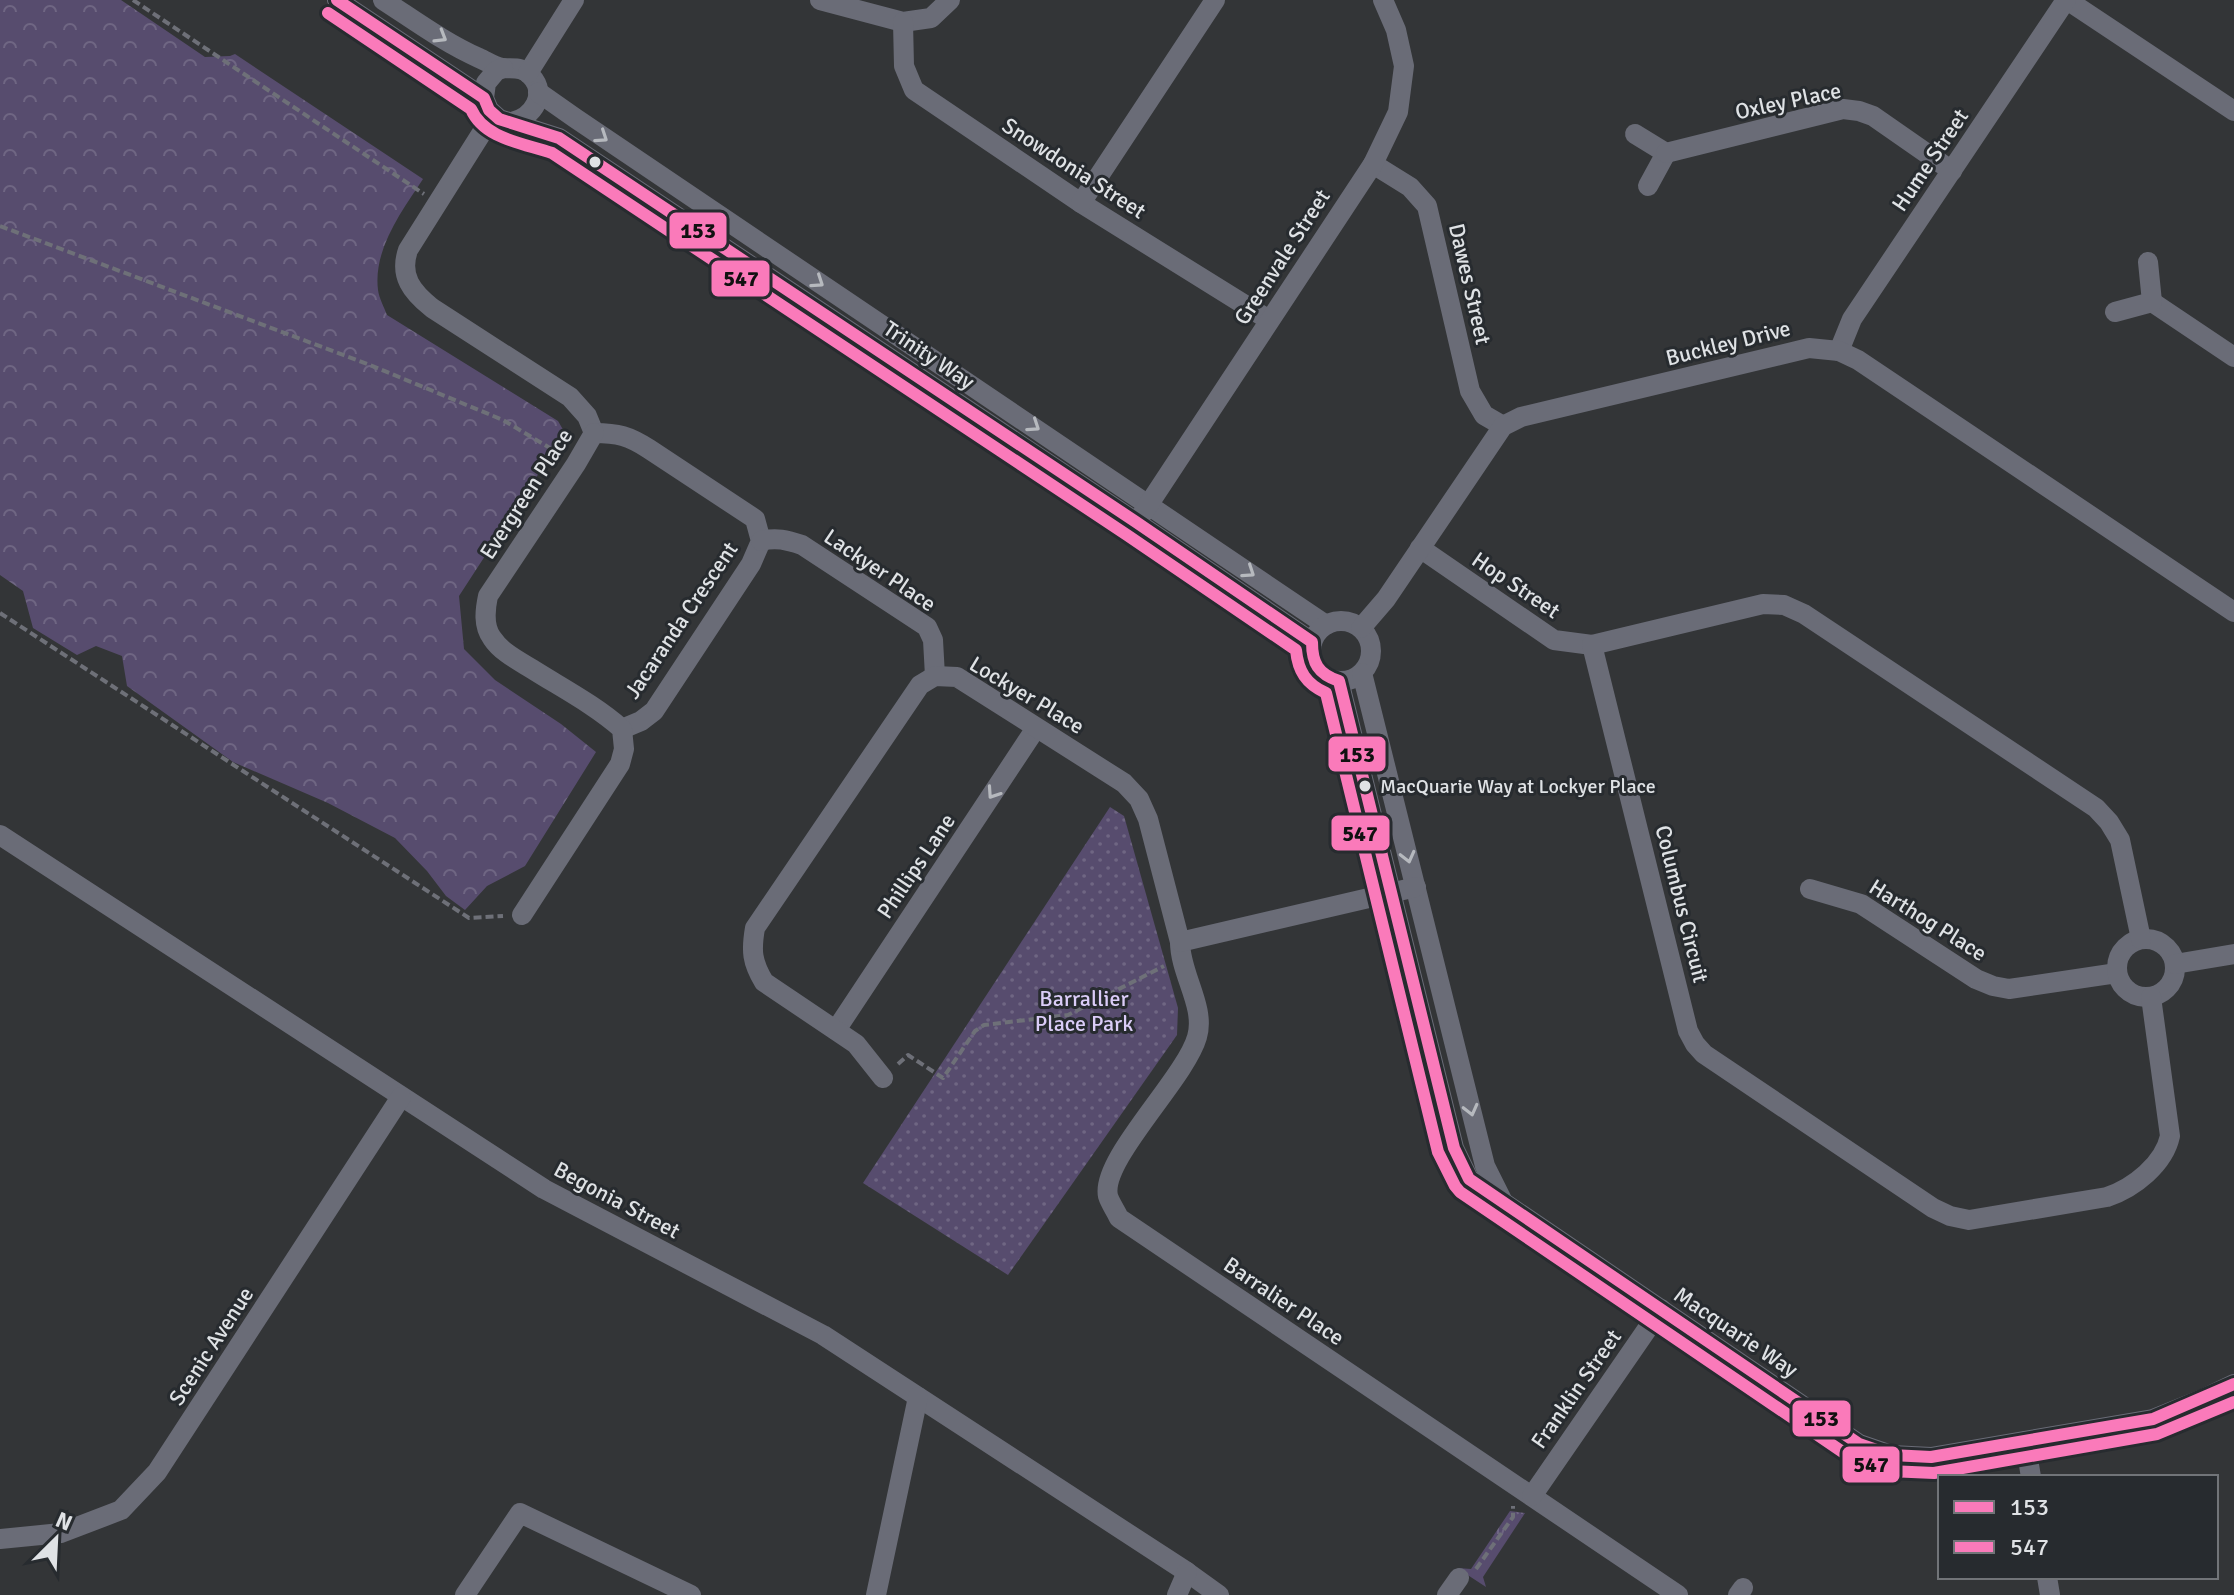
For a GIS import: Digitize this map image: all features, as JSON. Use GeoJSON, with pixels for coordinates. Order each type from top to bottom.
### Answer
{"type":"FeatureCollection","features":[{"type":"Feature","properties":{"kind":"street","name":"Trinity Way"},"geometry":{"type":"LineString","coordinates":[[337,0],[496,112],[559,138],[1312,642]]}},
{"type":"Feature","properties":{"kind":"street"},"geometry":{"type":"LineString","coordinates":[[383,0],[466,52],[503,68],[520,68],[528,73],[574,0]]}},
{"type":"Feature","properties":{"kind":"street"},"geometry":{"type":"LineString","coordinates":[[820,0],[903,22],[931,18],[950,0]]}},
{"type":"Feature","properties":{"kind":"street"},"geometry":{"type":"LineString","coordinates":[[1081,203],[1215,0]]}},
{"type":"Feature","properties":{"kind":"street","name":"Greenvale Street"},"geometry":{"type":"LineString","coordinates":[[1136,522],[1373,164],[1398,112],[1404,66],[1396,30],[1383,0]]}},
{"type":"Feature","properties":{"kind":"street"},"geometry":{"type":"LineString","coordinates":[[2067,0],[2234,111]]}},
{"type":"Feature","properties":{"kind":"street","name":"Hume Street"},"geometry":{"type":"LineString","coordinates":[[1839,351],[1852,319],[2067,0]]}},
{"type":"Feature","properties":{"kind":"street","name":"Snowdonia Street"},"geometry":{"type":"LineString","coordinates":[[903,22],[904,66],[914,90],[1081,203],[1269,320]]}},
{"type":"Feature","properties":{"kind":"street"},"geometry":{"type":"LineString","coordinates":[[503,68],[490,76],[486,83],[496,112],[528,115],[534,109],[538,92]]}},
{"type":"Feature","properties":{"kind":"street","name":"Trinity Way"},"geometry":{"type":"LineString","coordinates":[[528,73],[538,92],[588,127],[1326,625],[1344,621],[1361,628]]}},
{"type":"Feature","properties":{"kind":"street","name":"Oxley Place"},"geometry":{"type":"LineString","coordinates":[[1666,153],[1843,109],[1873,116],[1952,171]]}},
{"type":"Feature","properties":{"kind":"street","name":"Evergreen Place"},"geometry":{"type":"LineString","coordinates":[[496,112],[408,250],[404,262],[406,277],[420,299],[570,397],[587,416],[594,433],[488,596],[484,613],[490,636],[499,646],[622,729]]}},
{"type":"Feature","properties":{"kind":"street"},"geometry":{"type":"LineString","coordinates":[[1635,134],[1666,153],[1648,186]]}},
{"type":"Feature","properties":{"kind":"street","name":"Dawes Street"},"geometry":{"type":"LineString","coordinates":[[1373,164],[1410,187],[1427,206],[1470,391],[1484,415],[1503,426]]}},
{"type":"Feature","properties":{"kind":"street"},"geometry":{"type":"LineString","coordinates":[[2148,262],[2152,302]]}},
{"type":"Feature","properties":{"kind":"street"},"geometry":{"type":"LineString","coordinates":[[2115,312],[2152,302],[2234,357]]}},
{"type":"Feature","properties":{"kind":"street","name":"Buckley Drive"},"geometry":{"type":"LineString","coordinates":[[1503,426],[1521,417],[1809,348],[1839,351],[1858,360],[2234,612]]}},
{"type":"Feature","properties":{"kind":"street"},"geometry":{"type":"LineString","coordinates":[[1326,625],[1312,642],[1311,656],[1316,668],[1326,678],[1339,681],[1362,673],[1371,658],[1371,650],[1370,642],[1361,628],[1386,599],[1503,426]]}},
{"type":"Feature","properties":{"kind":"street","name":"Jacaranda Crescent"},"geometry":{"type":"LineString","coordinates":[[594,433],[617,433],[634,439],[755,519],[761,541],[751,564],[654,711],[622,729]]}},
{"type":"Feature","properties":{"kind":"street","name":"Lackyer Place"},"geometry":{"type":"LineString","coordinates":[[761,541],[785,539],[802,545],[927,627],[933,640],[935,676]]}},
{"type":"Feature","properties":{"kind":"street","name":"Hop Street"},"geometry":{"type":"LineString","coordinates":[[1420,548],[1554,640],[1592,645]]}},
{"type":"Feature","properties":{"kind":"street"},"geometry":{"type":"LineString","coordinates":[[1592,645],[1763,604],[1784,605],[1804,614],[2096,808],[2120,840],[2141,939]]}},
{"type":"Feature","properties":{"kind":"street","name":"Columbus Circuit"},"geometry":{"type":"LineString","coordinates":[[1592,645],[1688,1031],[1695,1044],[1704,1054],[1933,1208],[1969,1220],[2107,1197],[2123,1192],[2158,1162],[2167,1150],[2170,1136],[2151,997]]}},
{"type":"Feature","properties":{"kind":"street","name":"Macquarie Way"},"geometry":{"type":"LineString","coordinates":[[1362,673],[1485,1166],[1504,1204]]}},
{"type":"Feature","properties":{"kind":"street","name":"Lockyer Place"},"geometry":{"type":"LineString","coordinates":[[883,1078],[856,1044],[764,982],[756,969],[751,948],[755,928],[920,685],[935,676],[957,677],[1124,783],[1139,799],[1148,819],[1180,950]]}},
{"type":"Feature","properties":{"kind":"street","name":"Macquarie Way"},"geometry":{"type":"LineString","coordinates":[[1339,681],[1454,1148],[1469,1179],[1859,1444],[1891,1455],[1931,1457],[2153,1419],[2234,1384]]}},
{"type":"Feature","properties":{"kind":"street","name":"Phillips Lane"},"geometry":{"type":"LineString","coordinates":[[836,1030],[1036,728]]}},
{"type":"Feature","properties":{"kind":"street"},"geometry":{"type":"LineString","coordinates":[[522,915],[620,764],[624,749],[622,729]]}},
{"type":"Feature","properties":{"kind":"street","name":"Begonia Street"},"geometry":{"type":"LineString","coordinates":[[0,835],[544,1189],[823,1335],[1219,1595]]}},
{"type":"Feature","properties":{"kind":"street"},"geometry":{"type":"LineString","coordinates":[[1180,950],[1416,887]]}},
{"type":"Feature","properties":{"kind":"street","name":"Harthog Place"},"geometry":{"type":"LineString","coordinates":[[1810,889],[1861,904],[1976,979],[1993,986],[2009,989],[2117,973]]}},
{"type":"Feature","properties":{"kind":"street"},"geometry":{"type":"LineString","coordinates":[[2141,939],[2159,942],[2172,955],[2175,964],[2173,981],[2160,994],[2151,997],[2133,995],[2120,982],[2117,973],[2119,955],[2132,942],[2141,939]]}},
{"type":"Feature","properties":{"kind":"street","name":"Barralier Place"},"geometry":{"type":"LineString","coordinates":[[1180,950],[1199,1013],[1198,1035],[1190,1056],[1113,1167],[1108,1194],[1119,1218],[1678,1595]]}},
{"type":"Feature","properties":{"kind":"street"},"geometry":{"type":"LineString","coordinates":[[2175,964],[2234,954]]}},
{"type":"Feature","properties":{"kind":"street","name":"Scenic Avenue"},"geometry":{"type":"LineString","coordinates":[[0,1539],[61,1533],[121,1510],[157,1472],[401,1097]]}},
{"type":"Feature","properties":{"kind":"street","name":"Franklin Street"},"geometry":{"type":"LineString","coordinates":[[1526,1492],[1661,1309]]}},
{"type":"Feature","properties":{"kind":"street"},"geometry":{"type":"LineString","coordinates":[[876,1595],[918,1397]]}},
{"type":"Feature","properties":{"kind":"street"},"geometry":{"type":"LineString","coordinates":[[2025,1441],[2031,1475]]}},
{"type":"Feature","properties":{"kind":"street"},"geometry":{"type":"LineString","coordinates":[[465,1595],[520,1513],[691,1595]]}},
{"type":"Feature","properties":{"kind":"street"},"geometry":{"type":"LineString","coordinates":[[1177,1595],[1187,1572]]}},
{"type":"Feature","properties":{"kind":"path"},"geometry":{"type":"LineString","coordinates":[[133,0],[439,203]]}},
{"type":"Feature","properties":{"kind":"path"},"geometry":{"type":"LineString","coordinates":[[0,226],[400,377],[503,420],[576,464]]}},
{"type":"Feature","properties":{"kind":"path"},"geometry":{"type":"LineString","coordinates":[[0,613],[469,918],[522,915]]}},
{"type":"Feature","properties":{"kind":"path"},"geometry":{"type":"LineString","coordinates":[[883,1078],[908,1055],[943,1078],[975,1031],[984,1025],[1068,1015],[1180,950]]}},
{"type":"Feature","properties":{"kind":"path"},"geometry":{"type":"LineString","coordinates":[[1453,1586],[1470,1579],[1513,1517],[1512,1502],[1526,1492]]}},
{"type":"Feature","properties":{"kind":"green space"},"geometry":{"type":"Polygon","coordinates":[[[0,0],[121,0],[205,57],[235,54],[423,179],[391,231],[380,260],[378,290],[387,315],[558,421],[565,433],[459,596],[464,649],[495,680],[561,724],[596,752],[525,866],[487,886],[465,910],[446,896],[395,838],[328,803],[233,762],[127,686],[122,656],[96,646],[77,655],[33,628],[23,591],[0,575],[0,0]]]}},
{"type":"Feature","properties":{"kind":"green space","name":"Barrallier Place Park"},"geometry":{"type":"Polygon","coordinates":[[[1110,807],[1124,816],[1178,1008],[1177,1035],[1008,1275],[863,1183],[1110,807]]]}},
{"type":"Feature","properties":{"kind":"green space"},"geometry":{"type":"Polygon","coordinates":[[[1510,1511],[1525,1513],[1483,1577],[1486,1587],[1457,1568],[1471,1569],[1510,1511]]]}},
{"type":"Feature","properties":{"kind":"transit line","name":"153"},"geometry":{"type":"LineString","coordinates":[[337,0],[484,98],[489,110],[499,119],[559,138],[1312,642],[1318,667],[1339,681],[1454,1148],[1469,1179],[1859,1444],[1891,1455],[1931,1457],[2153,1419],[2234,1384]]}},
{"type":"Feature","properties":{"kind":"transit line","name":"547"},"geometry":{"type":"LineString","coordinates":[[328,13],[471,109],[485,127],[517,143],[552,153],[1296,650],[1304,676],[1326,693],[1438,1152],[1460,1192],[1850,1457],[1889,1471],[1934,1473],[2157,1434],[2234,1402]]}},
{"type":"Feature","properties":{"kind":"place","name":"MacQuarie Way at Lockyer Place"},"geometry":{"type":"Point","coordinates":[1365,786]}}]}
